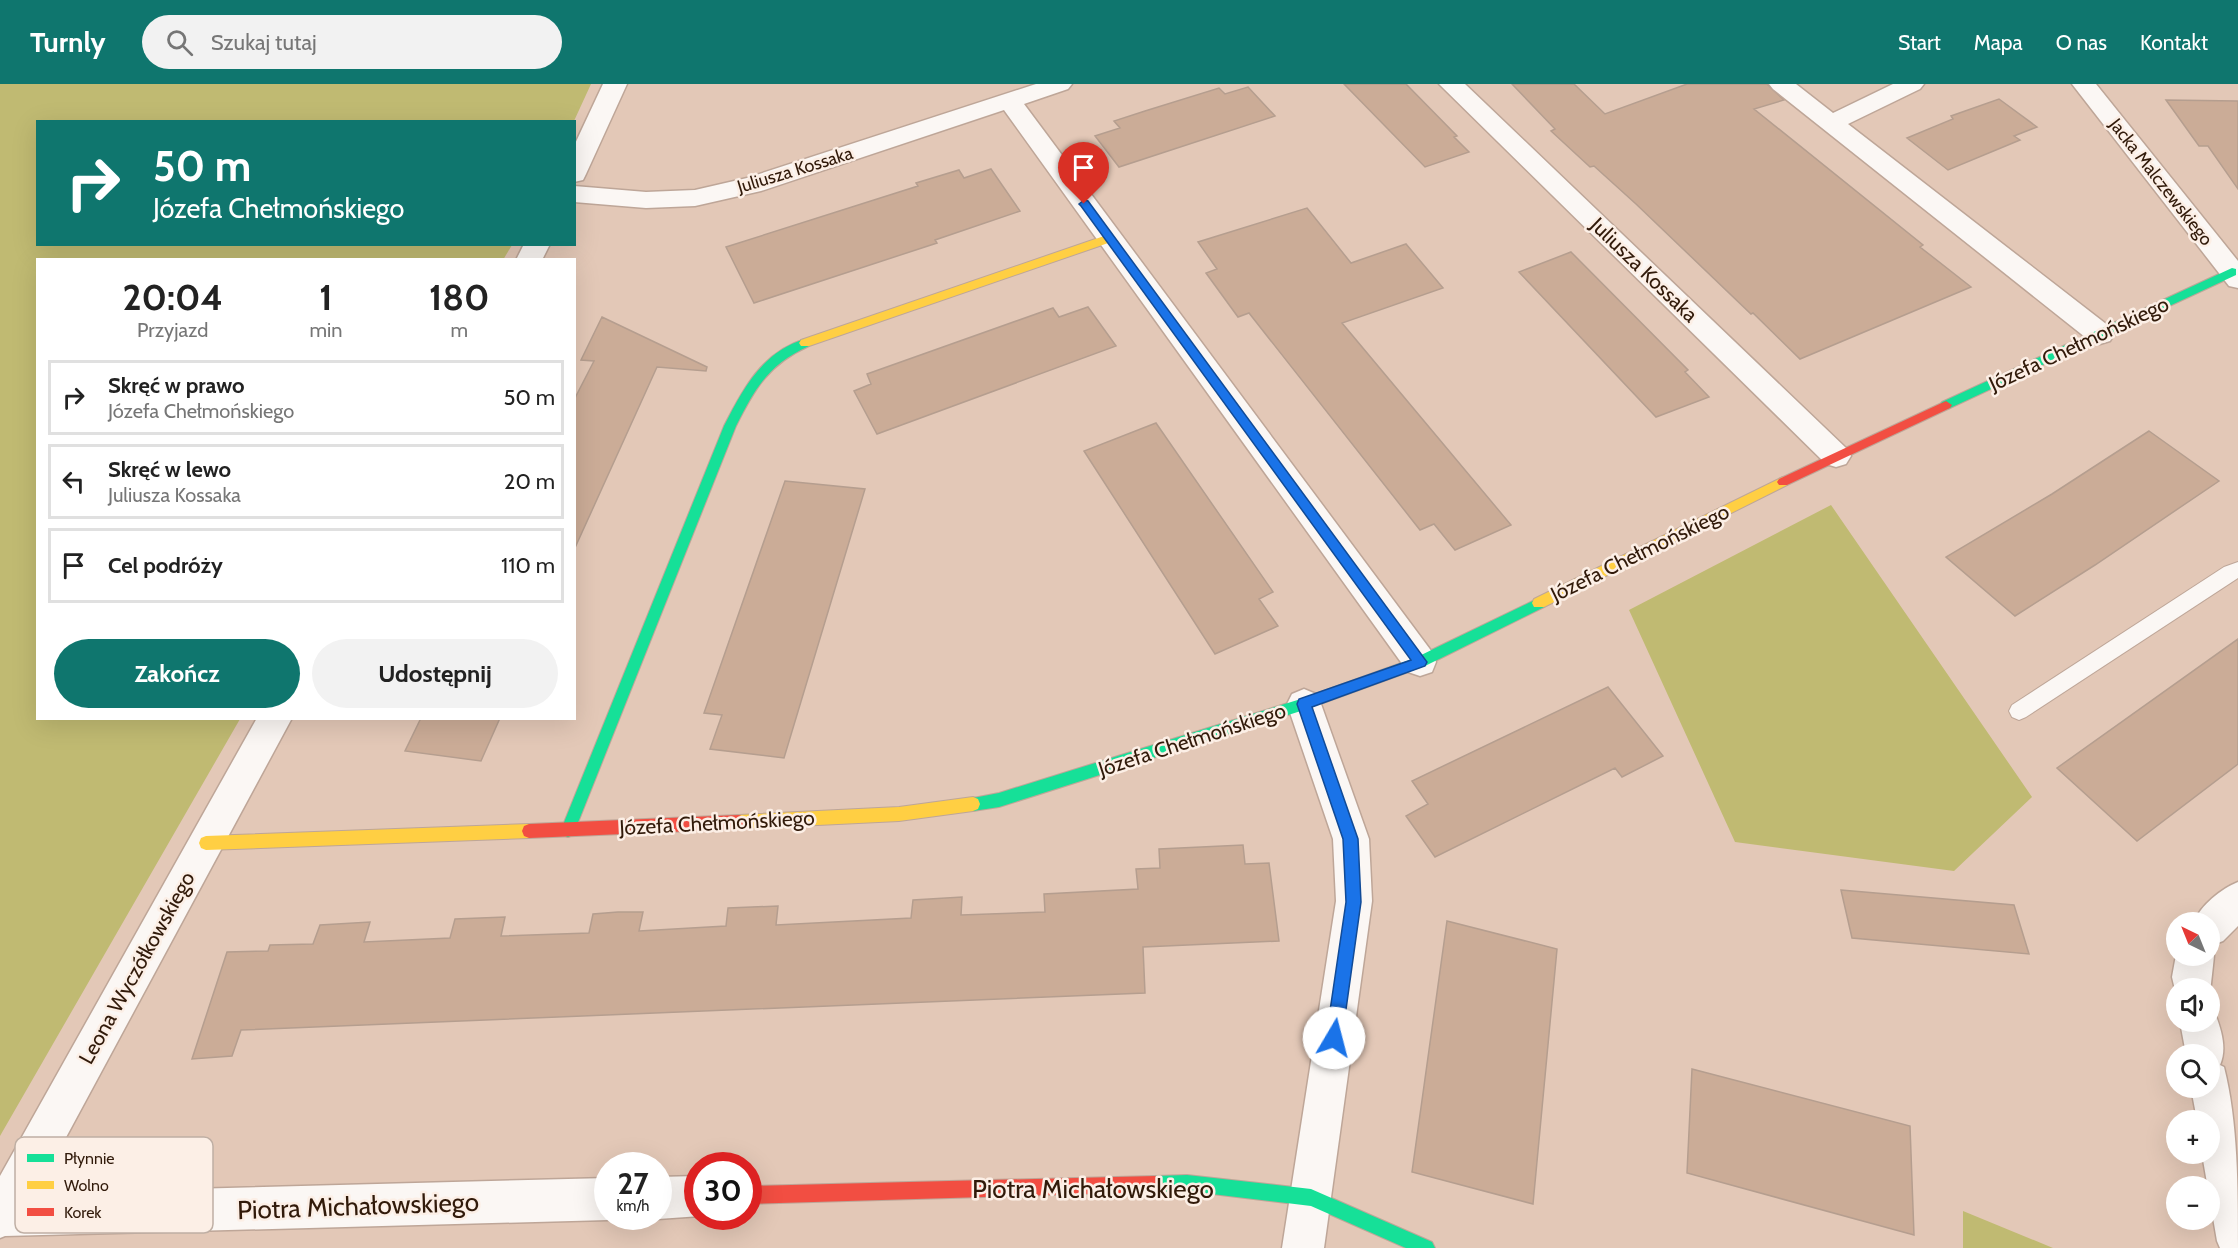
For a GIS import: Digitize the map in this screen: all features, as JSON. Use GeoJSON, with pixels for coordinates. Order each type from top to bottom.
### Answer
{"type":"FeatureCollection","features":[{"type":"Feature","properties":{"kind":"street"},"geometry":{"type":"LineString","coordinates":[[576,170],[615,84]]}},
{"type":"Feature","properties":{"kind":"street","name":"Juliusza Kossaka"},"geometry":{"type":"LineString","coordinates":[[576,194],[646,200],[695,198],[752,185],[1060,84]]}},
{"type":"Feature","properties":{"kind":"street","name":"Juliusza Kossaka"},"geometry":{"type":"LineString","coordinates":[[1451,84],[1836,456]]}},
{"type":"Feature","properties":{"kind":"street"},"geometry":{"type":"LineString","coordinates":[[1781,84],[2100,334]]}},
{"type":"Feature","properties":{"kind":"street"},"geometry":{"type":"LineString","coordinates":[[1831,123],[1912,84]]}},
{"type":"Feature","properties":{"kind":"street","name":"Jacka Malczewskiego"},"geometry":{"type":"LineString","coordinates":[[2084,84],[2235,276]]}},
{"type":"Feature","properties":{"kind":"street"},"geometry":{"type":"LineString","coordinates":[[1010,100],[1420,662]]}},
{"type":"Feature","properties":{"kind":"street"},"geometry":{"type":"LineString","coordinates":[[568,830],[730,426],[751,385],[767,365],[793,349],[823,336],[1110,238]]}},
{"type":"Feature","properties":{"kind":"street","name":"Józefa Chełmońskiego"},"geometry":{"type":"LineString","coordinates":[[206,843],[568,830],[899,814],[999,800],[1304,704],[1420,662],[1836,456],[2100,334],[2235,276]]}},
{"type":"Feature","properties":{"kind":"street"},"geometry":{"type":"LineString","coordinates":[[1303,1248],[1354,902],[1351,839],[1304,704]]}},
{"type":"Feature","properties":{"kind":"street","name":"Leona Wyczółkowskiego"},"geometry":{"type":"LineString","coordinates":[[44,1137],[274,720]]}},
{"type":"Feature","properties":{"kind":"street"},"geometry":{"type":"LineString","coordinates":[[2220,918],[2238,900]]}},
{"type":"Feature","properties":{"kind":"street"},"geometry":{"type":"LineString","coordinates":[[2213,1098],[2238,1241]]}},
{"type":"Feature","properties":{"kind":"street","name":"Piotra Michałowskiego"},"geometry":{"type":"LineString","coordinates":[[762,1195],[1186,1183],[1311,1198],[1426,1248]]}},
{"type":"Feature","properties":{"kind":"street","name":"Leona Wyczółkowskiego"},"geometry":{"type":"LineString","coordinates":[[1,1216],[15,1191]]}},
{"type":"Feature","properties":{"kind":"street","name":"Piotra Michałowskiego"},"geometry":{"type":"LineString","coordinates":[[213,1210],[594,1199]]}},
{"type":"Feature","properties":{"kind":"lane"},"geometry":{"type":"LineString","coordinates":[[2019,711],[2231,572],[2238,570]]}},
{"type":"Feature","properties":{"kind":"shaded area"},"geometry":{"type":"Polygon","coordinates":[[[0,84],[591,84],[574,120],[36,120],[36,246],[511,246],[504,258],[36,258],[36,720],[239,720],[0,1136],[0,84]]]}},
{"type":"Feature","properties":{"kind":"shaded area"},"geometry":{"type":"Polygon","coordinates":[[[1831,505],[2032,797],[1954,871],[1735,842],[1629,610],[1831,505]]]}},
{"type":"Feature","properties":{"kind":"shaded area"},"geometry":{"type":"Polygon","coordinates":[[[1963,1211],[2053,1248],[1963,1248],[1963,1211]]]}},
{"type":"Feature","properties":{"kind":"building"},"geometry":{"type":"Polygon","coordinates":[[[1344,84],[1406,84],[1457,136],[1454,137],[1469,152],[1425,167],[1344,84]]]}},
{"type":"Feature","properties":{"kind":"building"},"geometry":{"type":"Polygon","coordinates":[[[1512,84],[1574,84],[1605,114],[1687,84],[1767,84],[1784,100],[1754,109],[1923,245],[1920,247],[1971,287],[1800,359],[1636,204],[1594,166],[1590,167],[1551,131],[1555,129],[1512,84]]]}},
{"type":"Feature","properties":{"kind":"building"},"geometry":{"type":"Polygon","coordinates":[[[1248,87],[1275,116],[1119,167],[1095,136],[1120,128],[1114,121],[1145,111],[1219,88],[1225,94],[1248,87]]]}},
{"type":"Feature","properties":{"kind":"building"},"geometry":{"type":"Polygon","coordinates":[[[1999,99],[2037,127],[2014,136],[2020,140],[1948,170],[1907,138],[1953,119],[1951,116],[1999,99]]]}},
{"type":"Feature","properties":{"kind":"building"},"geometry":{"type":"Polygon","coordinates":[[[2166,100],[2238,101],[2238,189],[2208,146],[2199,146],[2166,100]]]}},
{"type":"Feature","properties":{"kind":"building"},"geometry":{"type":"Polygon","coordinates":[[[991,169],[1020,211],[935,240],[937,243],[754,303],[726,247],[918,186],[916,183],[959,170],[964,178],[991,169]]]}},
{"type":"Feature","properties":{"kind":"building"},"geometry":{"type":"Polygon","coordinates":[[[1307,208],[1351,263],[1406,244],[1443,288],[1342,323],[1511,525],[1455,550],[1434,524],[1420,530],[1249,313],[1238,317],[1206,273],[1217,269],[1198,242],[1307,208]]]}},
{"type":"Feature","properties":{"kind":"building"},"geometry":{"type":"Polygon","coordinates":[[[1571,252],[1688,370],[1685,372],[1709,397],[1656,417],[1519,272],[1571,252]]]}},
{"type":"Feature","properties":{"kind":"building"},"geometry":{"type":"Polygon","coordinates":[[[1088,307],[1116,346],[877,434],[854,391],[871,384],[867,374],[1053,308],[1059,317],[1088,307]]]}},
{"type":"Feature","properties":{"kind":"building"},"geometry":{"type":"Polygon","coordinates":[[[602,317],[707,367],[706,371],[657,367],[576,546],[576,396],[594,361],[581,360],[602,317]]]}},
{"type":"Feature","properties":{"kind":"building"},"geometry":{"type":"Polygon","coordinates":[[[1156,423],[1273,592],[1259,599],[1278,626],[1215,654],[1084,451],[1156,423]]]}},
{"type":"Feature","properties":{"kind":"building"},"geometry":{"type":"Polygon","coordinates":[[[2149,431],[2219,481],[2015,616],[1946,557],[2052,494],[2149,431]]]}},
{"type":"Feature","properties":{"kind":"building"},"geometry":{"type":"Polygon","coordinates":[[[785,481],[865,489],[784,758],[710,749],[722,715],[704,713],[785,481]]]}},
{"type":"Feature","properties":{"kind":"building"},"geometry":{"type":"Polygon","coordinates":[[[2238,639],[2238,764],[2137,841],[2057,768],[2238,639]]]}},
{"type":"Feature","properties":{"kind":"building"},"geometry":{"type":"Polygon","coordinates":[[[1608,687],[1663,756],[1622,777],[1615,768],[1435,857],[1406,816],[1428,804],[1412,781],[1608,687]]]}},
{"type":"Feature","properties":{"kind":"building"},"geometry":{"type":"Polygon","coordinates":[[[420,720],[499,720],[481,761],[405,751],[420,720]]]}},
{"type":"Feature","properties":{"kind":"building"},"geometry":{"type":"Polygon","coordinates":[[[1243,845],[1245,864],[1269,863],[1279,941],[1143,947],[1145,993],[241,1030],[232,1056],[192,1059],[227,952],[268,951],[270,945],[313,944],[320,925],[370,922],[364,942],[450,938],[455,919],[505,917],[501,936],[589,933],[593,914],[618,912],[643,912],[639,931],[726,926],[728,908],[778,906],[776,925],[911,918],[913,900],[962,897],[961,915],[1045,912],[1044,894],[1138,889],[1136,869],[1160,868],[1159,849],[1243,845]]]}},
{"type":"Feature","properties":{"kind":"building"},"geometry":{"type":"Polygon","coordinates":[[[1841,890],[2014,905],[2029,954],[1852,938],[1841,890]]]}},
{"type":"Feature","properties":{"kind":"building"},"geometry":{"type":"Polygon","coordinates":[[[1447,921],[1557,949],[1533,1204],[1412,1172],[1447,921]]]}},
{"type":"Feature","properties":{"kind":"building"},"geometry":{"type":"Polygon","coordinates":[[[1692,1069],[1910,1126],[1914,1235],[1687,1173],[1692,1069]]]}},
{"type":"Feature","properties":{"kind":"traffic: fast"},"geometry":{"type":"LineString","coordinates":[[1946,405],[2232,272]]}},
{"type":"Feature","properties":{"kind":"traffic: fast"},"geometry":{"type":"LineString","coordinates":[[568,830],[730,426],[751,387],[768,366],[790,350],[805,343]]}},
{"type":"Feature","properties":{"kind":"traffic: fast"},"geometry":{"type":"LineString","coordinates":[[973,804],[999,800],[1304,704],[1420,662],[1539,603]]}},
{"type":"Feature","properties":{"kind":"traffic: fast"},"geometry":{"type":"LineString","coordinates":[[1155,1184],[1187,1183],[1311,1198],[1426,1248]]}},
{"type":"Feature","properties":{"kind":"traffic: slow"},"geometry":{"type":"LineString","coordinates":[[805,343],[1110,238]]}},
{"type":"Feature","properties":{"kind":"traffic: slow"},"geometry":{"type":"LineString","coordinates":[[1539,603],[1783,482]]}},
{"type":"Feature","properties":{"kind":"traffic: slow"},"geometry":{"type":"LineString","coordinates":[[739,822],[899,814],[973,804]]}},
{"type":"Feature","properties":{"kind":"traffic: slow"},"geometry":{"type":"LineString","coordinates":[[206,843],[529,831]]}},
{"type":"Feature","properties":{"kind":"traffic: jam"},"geometry":{"type":"LineString","coordinates":[[1783,482],[1946,405]]}},
{"type":"Feature","properties":{"kind":"traffic: jam"},"geometry":{"type":"LineString","coordinates":[[529,831],[739,822]]}},
{"type":"Feature","properties":{"kind":"traffic: jam"},"geometry":{"type":"LineString","coordinates":[[762,1195],[1155,1184]]}},
{"type":"Feature","properties":{"kind":"route"},"geometry":{"type":"LineString","coordinates":[[1084,204],[1420,662],[1304,704],[1351,839],[1354,902],[1334,1038]]}}]}
